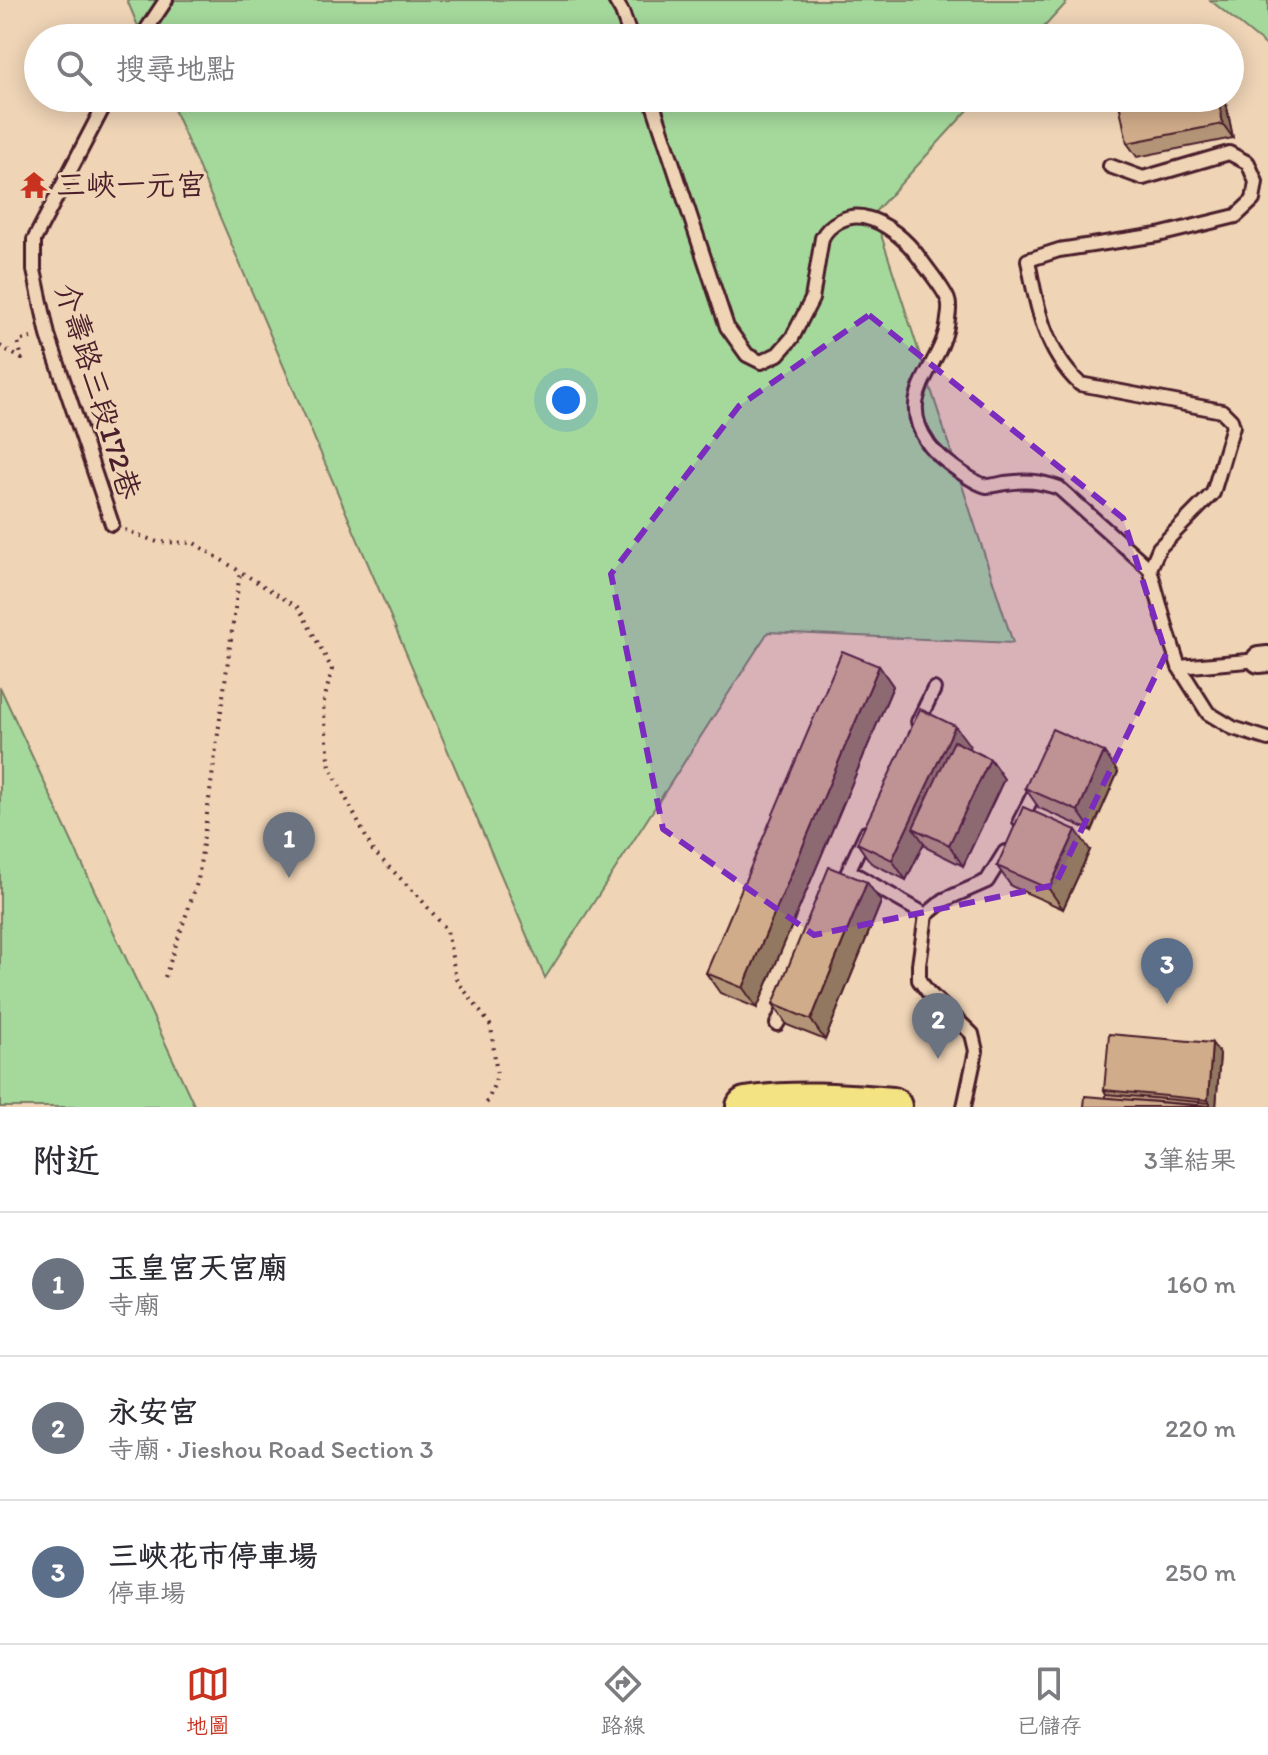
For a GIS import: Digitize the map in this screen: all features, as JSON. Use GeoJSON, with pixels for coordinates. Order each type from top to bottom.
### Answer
{"type":"FeatureCollection","features":[{"type":"Feature","properties":{"kind":"main road"},"geometry":{"type":"LineString","coordinates":[[746,1107],[775,1102],[892,1107]]}},
{"type":"Feature","properties":{"kind":"lane"},"geometry":{"type":"LineString","coordinates":[[150,24],[166,0]]}},
{"type":"Feature","properties":{"kind":"lane"},"geometry":{"type":"LineString","coordinates":[[615,0],[626,24]]}},
{"type":"Feature","properties":{"kind":"lane","name":"介壽路三段172巷"},"geometry":{"type":"LineString","coordinates":[[101,112],[34,240],[34,270],[48,335],[112,524]]}},
{"type":"Feature","properties":{"kind":"lane"},"geometry":{"type":"LineString","coordinates":[[656,112],[727,327],[747,355],[761,362],[778,354],[792,338],[812,299],[826,229],[847,217],[859,216],[879,222],[911,245],[949,302],[948,323],[915,400],[916,425],[930,447],[960,472],[986,486],[1041,481],[1059,488],[1150,569],[1179,667],[1208,713],[1233,728],[1268,739]]}},
{"type":"Feature","properties":{"kind":"lane"},"geometry":{"type":"LineString","coordinates":[[1110,166],[1143,178],[1229,153],[1248,163],[1256,182],[1253,200],[1236,216],[1158,235],[1059,250],[1028,260],[1037,309],[1057,358],[1080,384],[1222,411],[1231,420],[1233,426],[1213,493],[1159,548],[1150,569]]}},
{"type":"Feature","properties":{"kind":"lane"},"geometry":{"type":"LineString","coordinates":[[1179,667],[1264,659]]}},
{"type":"Feature","properties":{"kind":"lane"},"geometry":{"type":"LineString","coordinates":[[914,731],[934,689]]}},
{"type":"Feature","properties":{"kind":"lane"},"geometry":{"type":"LineString","coordinates":[[964,1107],[976,1051],[972,1034],[919,980],[926,915],[944,900],[987,881],[998,866],[1045,770]]}},
{"type":"Feature","properties":{"kind":"lane"},"geometry":{"type":"LineString","coordinates":[[836,899],[875,815]]}},
{"type":"Feature","properties":{"kind":"lane"},"geometry":{"type":"LineString","coordinates":[[849,871],[926,915]]}},
{"type":"Feature","properties":{"kind":"lane"},"geometry":{"type":"LineString","coordinates":[[777,1024],[790,996]]}},
{"type":"Feature","properties":{"kind":"path"},"geometry":{"type":"LineString","coordinates":[[0,346],[22,359],[18,341],[48,335]]}},
{"type":"Feature","properties":{"kind":"path"},"geometry":{"type":"LineString","coordinates":[[112,524],[157,542],[194,543],[299,608],[332,669],[323,705],[330,767],[373,851],[447,930],[456,979],[491,1026],[497,1076],[483,1107]]}},
{"type":"Feature","properties":{"kind":"path"},"geometry":{"type":"LineString","coordinates":[[165,977],[198,880],[240,571]]}},
{"type":"Feature","properties":{"kind":"highlighted area"},"geometry":{"type":"Polygon","coordinates":[[[869,315],[1123,518],[1166,654],[1055,885],[814,935],[663,829],[611,574],[739,406],[869,315]]]}},
{"type":"Feature","properties":{"kind":"green space"},"geometry":{"type":"Polygon","coordinates":[[[127,0],[1069,0],[1047,24],[137,24],[127,0]]]}},
{"type":"Feature","properties":{"kind":"green space"},"geometry":{"type":"Polygon","coordinates":[[[1210,0],[1268,0],[1268,47],[1244,28],[1244,24],[1240,24],[1210,0]]]}},
{"type":"Feature","properties":{"kind":"green space"},"geometry":{"type":"Polygon","coordinates":[[[175,112],[966,112],[874,213],[1013,643],[768,632],[545,978],[175,112]]]}},
{"type":"Feature","properties":{"kind":"green space"},"geometry":{"type":"Polygon","coordinates":[[[0,687],[195,1107],[0,1107],[0,687]]]}},
{"type":"Feature","properties":{"kind":"building"},"geometry":{"type":"Polygon","coordinates":[[[1121,112],[1221,112],[1223,124],[1127,143],[1121,112]]]}},
{"type":"Feature","properties":{"kind":"building"},"geometry":{"type":"Polygon","coordinates":[[[842,651],[879,666],[743,988],[706,973],[842,651]]]}},
{"type":"Feature","properties":{"kind":"building"},"geometry":{"type":"Polygon","coordinates":[[[920,709],[955,726],[892,860],[857,843],[920,709]]]}},
{"type":"Feature","properties":{"kind":"building"},"geometry":{"type":"Polygon","coordinates":[[[1052,729],[1104,752],[1078,811],[1025,788],[1052,729]]]}},
{"type":"Feature","properties":{"kind":"building"},"geometry":{"type":"Polygon","coordinates":[[[954,741],[990,759],[949,845],[913,828],[954,741]]]}},
{"type":"Feature","properties":{"kind":"building"},"geometry":{"type":"Polygon","coordinates":[[[1023,807],[1076,830],[1049,889],[997,866],[1023,807]]]}},
{"type":"Feature","properties":{"kind":"building"},"geometry":{"type":"Polygon","coordinates":[[[829,867],[867,882],[811,1020],[773,1004],[829,867]]]}},
{"type":"Feature","properties":{"kind":"building"},"geometry":{"type":"Polygon","coordinates":[[[1109,1034],[1212,1043],[1208,1100],[1104,1090],[1109,1034]]]}},
{"type":"Feature","properties":{"kind":"building"},"geometry":{"type":"Polygon","coordinates":[[[1106,1094],[1210,1103],[1210,1106],[1106,1098],[1106,1094]]]}},
{"type":"Feature","properties":{"kind":"building"},"geometry":{"type":"Polygon","coordinates":[[[1085,1096],[1216,1107],[1084,1107],[1085,1096]]]}},
{"type":"Feature","properties":{"kind":"place","name":"三峽一元宮"},"geometry":{"type":"Point","coordinates":[34,185]}},
{"type":"Feature","properties":{"kind":"place","name":"玉皇宮天宮廟"},"geometry":{"type":"Point","coordinates":[289,878]}},
{"type":"Feature","properties":{"kind":"place","name":"三峽花市停車場"},"geometry":{"type":"Point","coordinates":[1167,1004]}},
{"type":"Feature","properties":{"kind":"place","name":"永安宮"},"geometry":{"type":"Point","coordinates":[938,1059]}}]}
